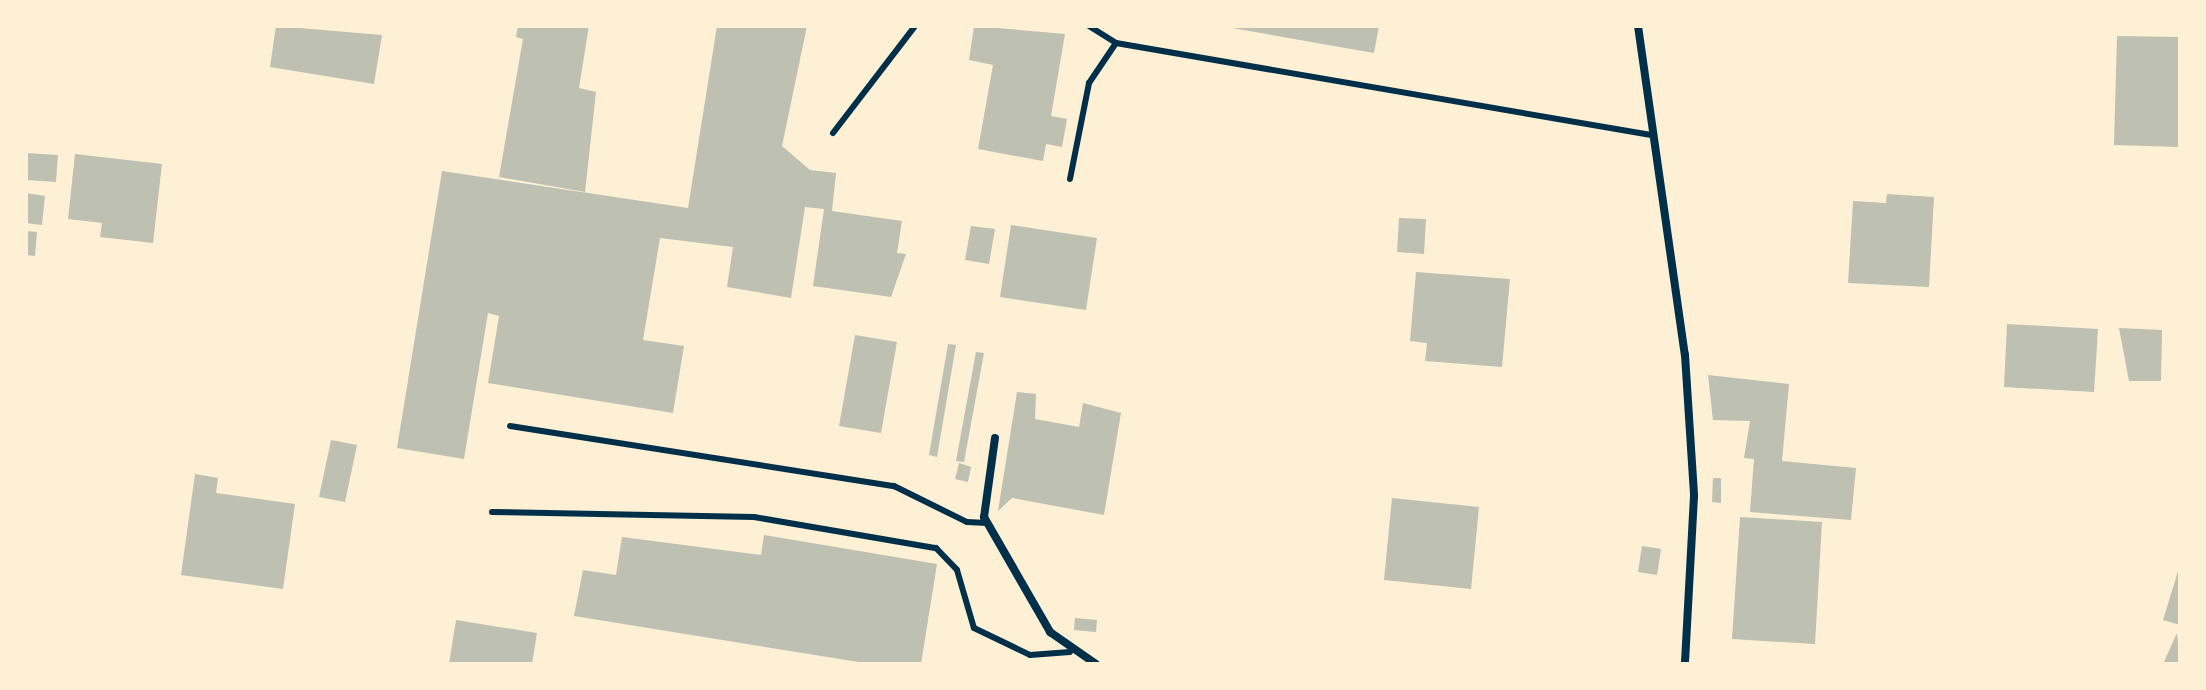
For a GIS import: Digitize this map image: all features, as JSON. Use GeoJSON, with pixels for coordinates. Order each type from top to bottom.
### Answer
{"type":"FeatureCollection","features":[{"type":"Feature","properties":{"kind":"street"},"geometry":{"type":"LineString","coordinates":[[1638,26],[1651,135],[1685,355],[1694,496],[1685,664]]}},
{"type":"Feature","properties":{"kind":"street"},"geometry":{"type":"LineString","coordinates":[[995,438],[987,523],[1050,632],[1070,652],[1096,664]]}},
{"type":"Feature","properties":{"kind":"lane"},"geometry":{"type":"LineString","coordinates":[[833,133],[915,26]]}},
{"type":"Feature","properties":{"kind":"lane"},"geometry":{"type":"LineString","coordinates":[[1089,26],[1116,43],[1651,135]]}},
{"type":"Feature","properties":{"kind":"lane"},"geometry":{"type":"LineString","coordinates":[[1070,179],[1089,83],[1116,43]]}},
{"type":"Feature","properties":{"kind":"lane"},"geometry":{"type":"LineString","coordinates":[[510,426],[894,486],[967,522],[987,523]]}},
{"type":"Feature","properties":{"kind":"lane"},"geometry":{"type":"LineString","coordinates":[[492,512],[754,517],[936,548],[957,570],[974,628],[1030,655],[1070,652]]}},
{"type":"Feature","properties":{"kind":"building"},"geometry":{"type":"Polygon","coordinates":[[[276,26],[382,35],[374,84],[270,67],[276,26]]]}},
{"type":"Feature","properties":{"kind":"building"},"geometry":{"type":"Polygon","coordinates":[[[518,26],[589,26],[579,88],[596,92],[585,192],[499,177],[523,39],[516,37],[518,26]]]}},
{"type":"Feature","properties":{"kind":"building"},"geometry":{"type":"Polygon","coordinates":[[[717,26],[807,26],[782,146],[810,170],[836,173],[832,211],[902,221],[897,253],[906,254],[891,297],[813,286],[824,209],[805,207],[791,298],[727,287],[733,247],[660,238],[643,340],[684,346],[673,413],[488,383],[499,316],[488,313],[464,459],[397,448],[442,171],[688,208],[717,26]]]}},
{"type":"Feature","properties":{"kind":"building"},"geometry":{"type":"Polygon","coordinates":[[[974,26],[1065,34],[1051,116],[1067,119],[1062,147],[1046,144],[1043,161],[978,149],[993,65],[969,60],[974,26]]]}},
{"type":"Feature","properties":{"kind":"building"},"geometry":{"type":"Polygon","coordinates":[[[1221,26],[1379,26],[1374,53],[1221,26]]]}},
{"type":"Feature","properties":{"kind":"building"},"geometry":{"type":"Polygon","coordinates":[[[2117,36],[2180,37],[2180,147],[2114,145],[2117,36]]]}},
{"type":"Feature","properties":{"kind":"building"},"geometry":{"type":"Polygon","coordinates":[[[26,153],[58,155],[56,182],[26,180],[26,153]]]}},
{"type":"Feature","properties":{"kind":"building"},"geometry":{"type":"Polygon","coordinates":[[[75,154],[162,164],[153,243],[100,237],[102,223],[68,219],[75,154]]]}},
{"type":"Feature","properties":{"kind":"building"},"geometry":{"type":"Polygon","coordinates":[[[26,193],[45,196],[42,225],[26,223],[26,193]]]}},
{"type":"Feature","properties":{"kind":"building"},"geometry":{"type":"Polygon","coordinates":[[[1887,194],[1934,197],[1929,287],[1848,283],[1853,201],[1886,203],[1887,194]]]}},
{"type":"Feature","properties":{"kind":"building"},"geometry":{"type":"Polygon","coordinates":[[[1399,218],[1426,219],[1424,254],[1397,252],[1399,218]]]}},
{"type":"Feature","properties":{"kind":"building"},"geometry":{"type":"Polygon","coordinates":[[[1011,225],[1097,238],[1086,310],[1000,297],[1011,225]]]}},
{"type":"Feature","properties":{"kind":"building"},"geometry":{"type":"Polygon","coordinates":[[[971,226],[995,229],[989,264],[965,260],[971,226]]]}},
{"type":"Feature","properties":{"kind":"building"},"geometry":{"type":"Polygon","coordinates":[[[26,231],[37,232],[35,256],[26,255],[26,231]]]}},
{"type":"Feature","properties":{"kind":"building"},"geometry":{"type":"Polygon","coordinates":[[[1416,272],[1510,279],[1502,367],[1425,361],[1427,343],[1410,341],[1416,272]]]}},
{"type":"Feature","properties":{"kind":"building"},"geometry":{"type":"Polygon","coordinates":[[[2007,324],[2098,329],[2094,392],[2004,387],[2007,324]]]}},
{"type":"Feature","properties":{"kind":"building"},"geometry":{"type":"Polygon","coordinates":[[[2119,328],[2162,330],[2161,381],[2129,381],[2119,328]]]}},
{"type":"Feature","properties":{"kind":"building"},"geometry":{"type":"Polygon","coordinates":[[[855,335],[897,342],[881,433],[839,426],[855,335]]]}},
{"type":"Feature","properties":{"kind":"building"},"geometry":{"type":"Polygon","coordinates":[[[948,344],[956,345],[937,457],[929,455],[948,344]]]}},
{"type":"Feature","properties":{"kind":"building"},"geometry":{"type":"Polygon","coordinates":[[[976,352],[984,353],[964,462],[956,461],[976,352]]]}},
{"type":"Feature","properties":{"kind":"building"},"geometry":{"type":"Polygon","coordinates":[[[1708,375],[1789,384],[1782,461],[1856,468],[1851,520],[1750,512],[1754,459],[1744,458],[1750,421],[1713,420],[1708,375]]]}},
{"type":"Feature","properties":{"kind":"building"},"geometry":{"type":"Polygon","coordinates":[[[1017,392],[1036,394],[1035,419],[1079,427],[1083,403],[1121,413],[1104,515],[1012,498],[998,511],[1017,392]]]}},
{"type":"Feature","properties":{"kind":"building"},"geometry":{"type":"Polygon","coordinates":[[[331,440],[357,445],[345,502],[319,497],[331,440]]]}},
{"type":"Feature","properties":{"kind":"building"},"geometry":{"type":"Polygon","coordinates":[[[959,463],[971,467],[968,482],[955,479],[959,463]]]}},
{"type":"Feature","properties":{"kind":"building"},"geometry":{"type":"Polygon","coordinates":[[[195,474],[218,478],[216,493],[295,504],[283,589],[181,575],[195,474]]]}},
{"type":"Feature","properties":{"kind":"building"},"geometry":{"type":"Polygon","coordinates":[[[1713,478],[1721,478],[1721,503],[1712,502],[1713,478]]]}},
{"type":"Feature","properties":{"kind":"building"},"geometry":{"type":"Polygon","coordinates":[[[1392,498],[1479,507],[1471,589],[1384,580],[1392,498]]]}},
{"type":"Feature","properties":{"kind":"building"},"geometry":{"type":"Polygon","coordinates":[[[1740,517],[1822,522],[1815,644],[1732,639],[1740,517]]]}},
{"type":"Feature","properties":{"kind":"building"},"geometry":{"type":"Polygon","coordinates":[[[764,535],[937,564],[921,664],[871,664],[574,616],[583,570],[616,575],[622,537],[761,555],[764,535]]]}},
{"type":"Feature","properties":{"kind":"building"},"geometry":{"type":"Polygon","coordinates":[[[1642,546],[1661,549],[1657,575],[1638,572],[1642,546]]]}},
{"type":"Feature","properties":{"kind":"building"},"geometry":{"type":"Polygon","coordinates":[[[2180,568],[2180,625],[2163,620],[2180,568]]]}},
{"type":"Feature","properties":{"kind":"building"},"geometry":{"type":"Polygon","coordinates":[[[1075,618],[1097,620],[1096,632],[1074,630],[1075,618]]]}},
{"type":"Feature","properties":{"kind":"building"},"geometry":{"type":"Polygon","coordinates":[[[456,620],[537,633],[532,664],[449,664],[456,620]]]}},
{"type":"Feature","properties":{"kind":"building"},"geometry":{"type":"Polygon","coordinates":[[[2177,633],[2180,664],[2163,664],[2177,633]]]}}]}
